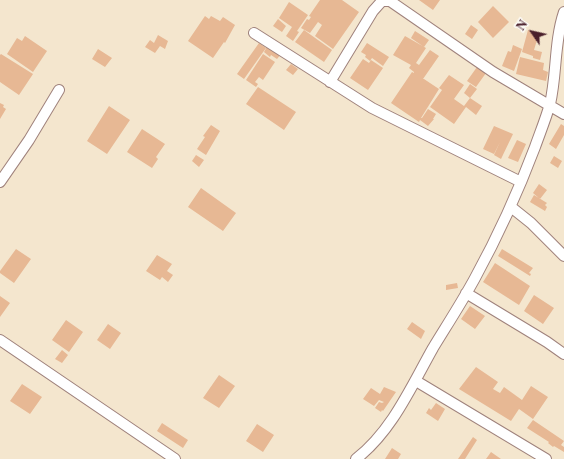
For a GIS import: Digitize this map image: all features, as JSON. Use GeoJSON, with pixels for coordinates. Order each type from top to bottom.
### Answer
{"type":"FeatureCollection","features":[{"type":"Feature","properties":{"kind":"street"},"geometry":{"type":"LineString","coordinates":[[330,82],[373,11],[382,1],[390,1],[493,72],[521,90],[564,114]]}},
{"type":"Feature","properties":{"kind":"street"},"geometry":{"type":"LineString","coordinates":[[356,459],[375,442],[383,432],[416,381],[466,293],[511,207],[550,105],[559,25],[564,12]]}},
{"type":"Feature","properties":{"kind":"street"},"geometry":{"type":"LineString","coordinates":[[254,33],[372,108],[521,182]]}},
{"type":"Feature","properties":{"kind":"street"},"geometry":{"type":"LineString","coordinates":[[0,182],[29,140],[59,90]]}},
{"type":"Feature","properties":{"kind":"street"},"geometry":{"type":"LineString","coordinates":[[511,207],[531,223],[564,256]]}},
{"type":"Feature","properties":{"kind":"street"},"geometry":{"type":"LineString","coordinates":[[466,293],[564,354]]}},
{"type":"Feature","properties":{"kind":"street"},"geometry":{"type":"LineString","coordinates":[[0,340],[175,459]]}},
{"type":"Feature","properties":{"kind":"street"},"geometry":{"type":"LineString","coordinates":[[416,381],[546,459]]}},
{"type":"Feature","properties":{"kind":"building"},"geometry":{"type":"Polygon","coordinates":[[[320,0],[342,0],[359,12],[333,49],[315,36],[322,25],[318,22],[310,33],[301,28],[307,19],[309,20],[311,17],[309,16],[320,0]]]}},
{"type":"Feature","properties":{"kind":"building"},"geometry":{"type":"Polygon","coordinates":[[[419,0],[440,0],[433,10],[419,0]]]}},
{"type":"Feature","properties":{"kind":"building"},"geometry":{"type":"Polygon","coordinates":[[[289,2],[308,15],[297,31],[299,32],[293,41],[286,36],[292,27],[279,18],[289,2]]]}},
{"type":"Feature","properties":{"kind":"building"},"geometry":{"type":"Polygon","coordinates":[[[493,6],[509,22],[493,38],[478,22],[493,6]]]}},
{"type":"Feature","properties":{"kind":"building"},"geometry":{"type":"Polygon","coordinates":[[[205,16],[209,19],[211,16],[220,21],[223,17],[235,25],[225,43],[224,42],[213,58],[188,41],[205,16]]]}},
{"type":"Feature","properties":{"kind":"building"},"geometry":{"type":"Polygon","coordinates":[[[278,19],[286,26],[282,32],[273,26],[278,19]]]}},
{"type":"Feature","properties":{"kind":"building"},"geometry":{"type":"Polygon","coordinates":[[[471,25],[478,30],[472,39],[465,34],[471,25]]]}},
{"type":"Feature","properties":{"kind":"building"},"geometry":{"type":"Polygon","coordinates":[[[304,30],[332,50],[324,62],[295,42],[304,30]]]}},
{"type":"Feature","properties":{"kind":"building"},"geometry":{"type":"Polygon","coordinates":[[[528,30],[539,33],[534,50],[542,52],[540,60],[522,52],[528,30]]]}},
{"type":"Feature","properties":{"kind":"building"},"geometry":{"type":"Polygon","coordinates":[[[415,31],[429,40],[424,47],[411,38],[415,31]]]}},
{"type":"Feature","properties":{"kind":"building"},"geometry":{"type":"Polygon","coordinates":[[[158,35],[168,41],[165,49],[160,46],[155,53],[145,47],[150,40],[154,43],[158,35]]]}},
{"type":"Feature","properties":{"kind":"building"},"geometry":{"type":"Polygon","coordinates":[[[25,36],[47,51],[33,72],[7,54],[17,38],[22,41],[25,36]]]}},
{"type":"Feature","properties":{"kind":"building"},"geometry":{"type":"Polygon","coordinates":[[[405,36],[426,48],[416,63],[419,65],[430,50],[439,56],[423,79],[439,89],[421,118],[428,109],[436,114],[428,126],[420,120],[419,122],[391,103],[412,72],[414,73],[409,68],[411,65],[393,55],[405,36]]]}},
{"type":"Feature","properties":{"kind":"building"},"geometry":{"type":"Polygon","coordinates":[[[259,43],[266,48],[244,79],[237,74],[259,43]]]}},
{"type":"Feature","properties":{"kind":"building"},"geometry":{"type":"Polygon","coordinates":[[[367,43],[389,57],[383,66],[372,58],[370,61],[365,57],[366,55],[361,52],[367,43]]]}},
{"type":"Feature","properties":{"kind":"building"},"geometry":{"type":"Polygon","coordinates":[[[268,45],[282,53],[277,59],[271,55],[270,57],[264,52],[268,45]]]}},
{"type":"Feature","properties":{"kind":"building"},"geometry":{"type":"Polygon","coordinates":[[[513,45],[522,49],[514,71],[502,66],[508,51],[511,52],[513,45]]]}},
{"type":"Feature","properties":{"kind":"building"},"geometry":{"type":"Polygon","coordinates":[[[98,49],[112,58],[105,67],[92,59],[98,49]]]}},
{"type":"Feature","properties":{"kind":"building"},"geometry":{"type":"Polygon","coordinates":[[[1,54],[33,74],[19,95],[0,82],[1,54]]]}},
{"type":"Feature","properties":{"kind":"building"},"geometry":{"type":"Polygon","coordinates":[[[263,54],[275,62],[263,80],[259,77],[255,82],[258,84],[256,87],[246,80],[263,54]]]}},
{"type":"Feature","properties":{"kind":"building"},"geometry":{"type":"Polygon","coordinates":[[[520,57],[544,63],[543,70],[548,72],[546,81],[516,74],[520,57]]]}},
{"type":"Feature","properties":{"kind":"building"},"geometry":{"type":"Polygon","coordinates":[[[363,59],[369,63],[371,60],[383,68],[368,90],[350,78],[363,59]]]}},
{"type":"Feature","properties":{"kind":"building"},"geometry":{"type":"Polygon","coordinates":[[[291,64],[298,69],[293,75],[286,70],[291,64]]]}},
{"type":"Feature","properties":{"kind":"building"},"geometry":{"type":"Polygon","coordinates":[[[477,67],[486,73],[476,87],[467,81],[477,67]]]}},
{"type":"Feature","properties":{"kind":"building"},"geometry":{"type":"Polygon","coordinates":[[[449,75],[464,85],[454,99],[464,106],[470,98],[482,106],[476,115],[466,107],[454,124],[430,107],[442,90],[439,88],[449,75]]]}},
{"type":"Feature","properties":{"kind":"building"},"geometry":{"type":"Polygon","coordinates":[[[470,84],[477,89],[470,98],[464,93],[470,84]]]}},
{"type":"Feature","properties":{"kind":"building"},"geometry":{"type":"Polygon","coordinates":[[[258,87],[296,112],[284,130],[246,104],[258,87]]]}},
{"type":"Feature","properties":{"kind":"building"},"geometry":{"type":"Polygon","coordinates":[[[0,103],[4,105],[3,107],[6,109],[0,119],[0,103]]]}},
{"type":"Feature","properties":{"kind":"building"},"geometry":{"type":"Polygon","coordinates":[[[109,106],[130,120],[107,154],[87,141],[109,106]]]}},
{"type":"Feature","properties":{"kind":"building"},"geometry":{"type":"Polygon","coordinates":[[[561,124],[564,126],[564,135],[556,149],[549,144],[561,124]]]}},
{"type":"Feature","properties":{"kind":"building"},"geometry":{"type":"Polygon","coordinates":[[[211,125],[220,131],[206,155],[197,149],[205,137],[203,136],[211,125]]]}},
{"type":"Feature","properties":{"kind":"building"},"geometry":{"type":"Polygon","coordinates":[[[494,126],[513,134],[501,159],[494,155],[500,142],[494,154],[483,149],[494,126]]]}},
{"type":"Feature","properties":{"kind":"building"},"geometry":{"type":"Polygon","coordinates":[[[142,129],[165,144],[156,157],[158,159],[152,168],[127,152],[142,129]]]}},
{"type":"Feature","properties":{"kind":"building"},"geometry":{"type":"Polygon","coordinates":[[[517,140],[526,144],[518,162],[508,158],[517,140]]]}},
{"type":"Feature","properties":{"kind":"building"},"geometry":{"type":"Polygon","coordinates":[[[196,155],[204,160],[199,167],[192,161],[196,155]]]}},
{"type":"Feature","properties":{"kind":"building"},"geometry":{"type":"Polygon","coordinates":[[[554,156],[562,161],[558,168],[550,163],[554,156]]]}},
{"type":"Feature","properties":{"kind":"building"},"geometry":{"type":"Polygon","coordinates":[[[539,184],[547,190],[540,199],[533,193],[539,184]]]}},
{"type":"Feature","properties":{"kind":"building"},"geometry":{"type":"Polygon","coordinates":[[[201,188],[236,213],[223,231],[188,207],[201,188]]]}},
{"type":"Feature","properties":{"kind":"building"},"geometry":{"type":"Polygon","coordinates":[[[534,195],[547,203],[545,205],[547,207],[545,211],[530,202],[534,195]]]}},
{"type":"Feature","properties":{"kind":"building"},"geometry":{"type":"Polygon","coordinates":[[[16,249],[31,259],[14,283],[0,273],[0,271],[16,249]]]}},
{"type":"Feature","properties":{"kind":"building"},"geometry":{"type":"Polygon","coordinates":[[[502,249],[533,268],[529,273],[531,274],[530,276],[498,256],[502,249]]]}},
{"type":"Feature","properties":{"kind":"building"},"geometry":{"type":"Polygon","coordinates":[[[157,255],[172,264],[167,271],[173,275],[168,282],[162,277],[160,280],[146,271],[157,255]]]}},
{"type":"Feature","properties":{"kind":"building"},"geometry":{"type":"Polygon","coordinates":[[[495,263],[530,286],[519,305],[483,282],[495,263]]]}},
{"type":"Feature","properties":{"kind":"building"},"geometry":{"type":"Polygon","coordinates":[[[457,283],[458,288],[446,290],[446,285],[457,283]]]}},
{"type":"Feature","properties":{"kind":"building"},"geometry":{"type":"Polygon","coordinates":[[[534,295],[554,308],[543,324],[524,311],[534,295]]]}},
{"type":"Feature","properties":{"kind":"building"},"geometry":{"type":"Polygon","coordinates":[[[0,296],[10,303],[0,317],[0,296]]]}},
{"type":"Feature","properties":{"kind":"building"},"geometry":{"type":"Polygon","coordinates":[[[470,306],[485,316],[475,329],[461,319],[470,306]]]}},
{"type":"Feature","properties":{"kind":"building"},"geometry":{"type":"Polygon","coordinates":[[[66,320],[83,332],[69,352],[52,340],[66,320]]]}},
{"type":"Feature","properties":{"kind":"building"},"geometry":{"type":"Polygon","coordinates":[[[412,322],[425,331],[421,339],[407,329],[412,322]]]}},
{"type":"Feature","properties":{"kind":"building"},"geometry":{"type":"Polygon","coordinates":[[[108,324],[121,333],[110,349],[97,340],[108,324]]]}},
{"type":"Feature","properties":{"kind":"building"},"geometry":{"type":"Polygon","coordinates":[[[62,350],[68,355],[62,363],[55,359],[62,350]]]}},
{"type":"Feature","properties":{"kind":"building"},"geometry":{"type":"Polygon","coordinates":[[[476,367],[498,382],[493,389],[500,393],[504,387],[522,400],[531,386],[548,397],[533,419],[519,409],[511,421],[459,389],[476,367]]]}},
{"type":"Feature","properties":{"kind":"building"},"geometry":{"type":"Polygon","coordinates":[[[219,375],[235,386],[219,408],[203,398],[219,375]]]}},
{"type":"Feature","properties":{"kind":"building"},"geometry":{"type":"Polygon","coordinates":[[[22,384],[42,397],[30,414],[10,401],[22,384]]]}},
{"type":"Feature","properties":{"kind":"building"},"geometry":{"type":"Polygon","coordinates":[[[384,387],[396,392],[381,412],[375,408],[379,402],[384,402],[379,400],[374,406],[363,399],[371,388],[380,394],[384,387]]]}},
{"type":"Feature","properties":{"kind":"building"},"geometry":{"type":"Polygon","coordinates":[[[436,403],[445,409],[438,421],[426,413],[429,408],[431,410],[436,403]]]}},
{"type":"Feature","properties":{"kind":"building"},"geometry":{"type":"Polygon","coordinates":[[[533,420],[564,441],[561,445],[564,447],[564,452],[554,446],[553,447],[548,443],[549,442],[527,428],[533,420]]]}},
{"type":"Feature","properties":{"kind":"building"},"geometry":{"type":"Polygon","coordinates":[[[162,423],[188,440],[183,448],[157,431],[162,423]]]}},
{"type":"Feature","properties":{"kind":"building"},"geometry":{"type":"Polygon","coordinates":[[[257,424],[274,435],[263,452],[246,441],[257,424]]]}},
{"type":"Feature","properties":{"kind":"building"},"geometry":{"type":"Polygon","coordinates":[[[473,437],[477,440],[465,459],[458,459],[473,437]]]}},
{"type":"Feature","properties":{"kind":"building"},"geometry":{"type":"Polygon","coordinates":[[[392,448],[401,454],[398,459],[385,459],[392,448]]]}},
{"type":"Feature","properties":{"kind":"building"},"geometry":{"type":"Polygon","coordinates":[[[491,452],[501,459],[486,459],[491,452]]]}}]}
